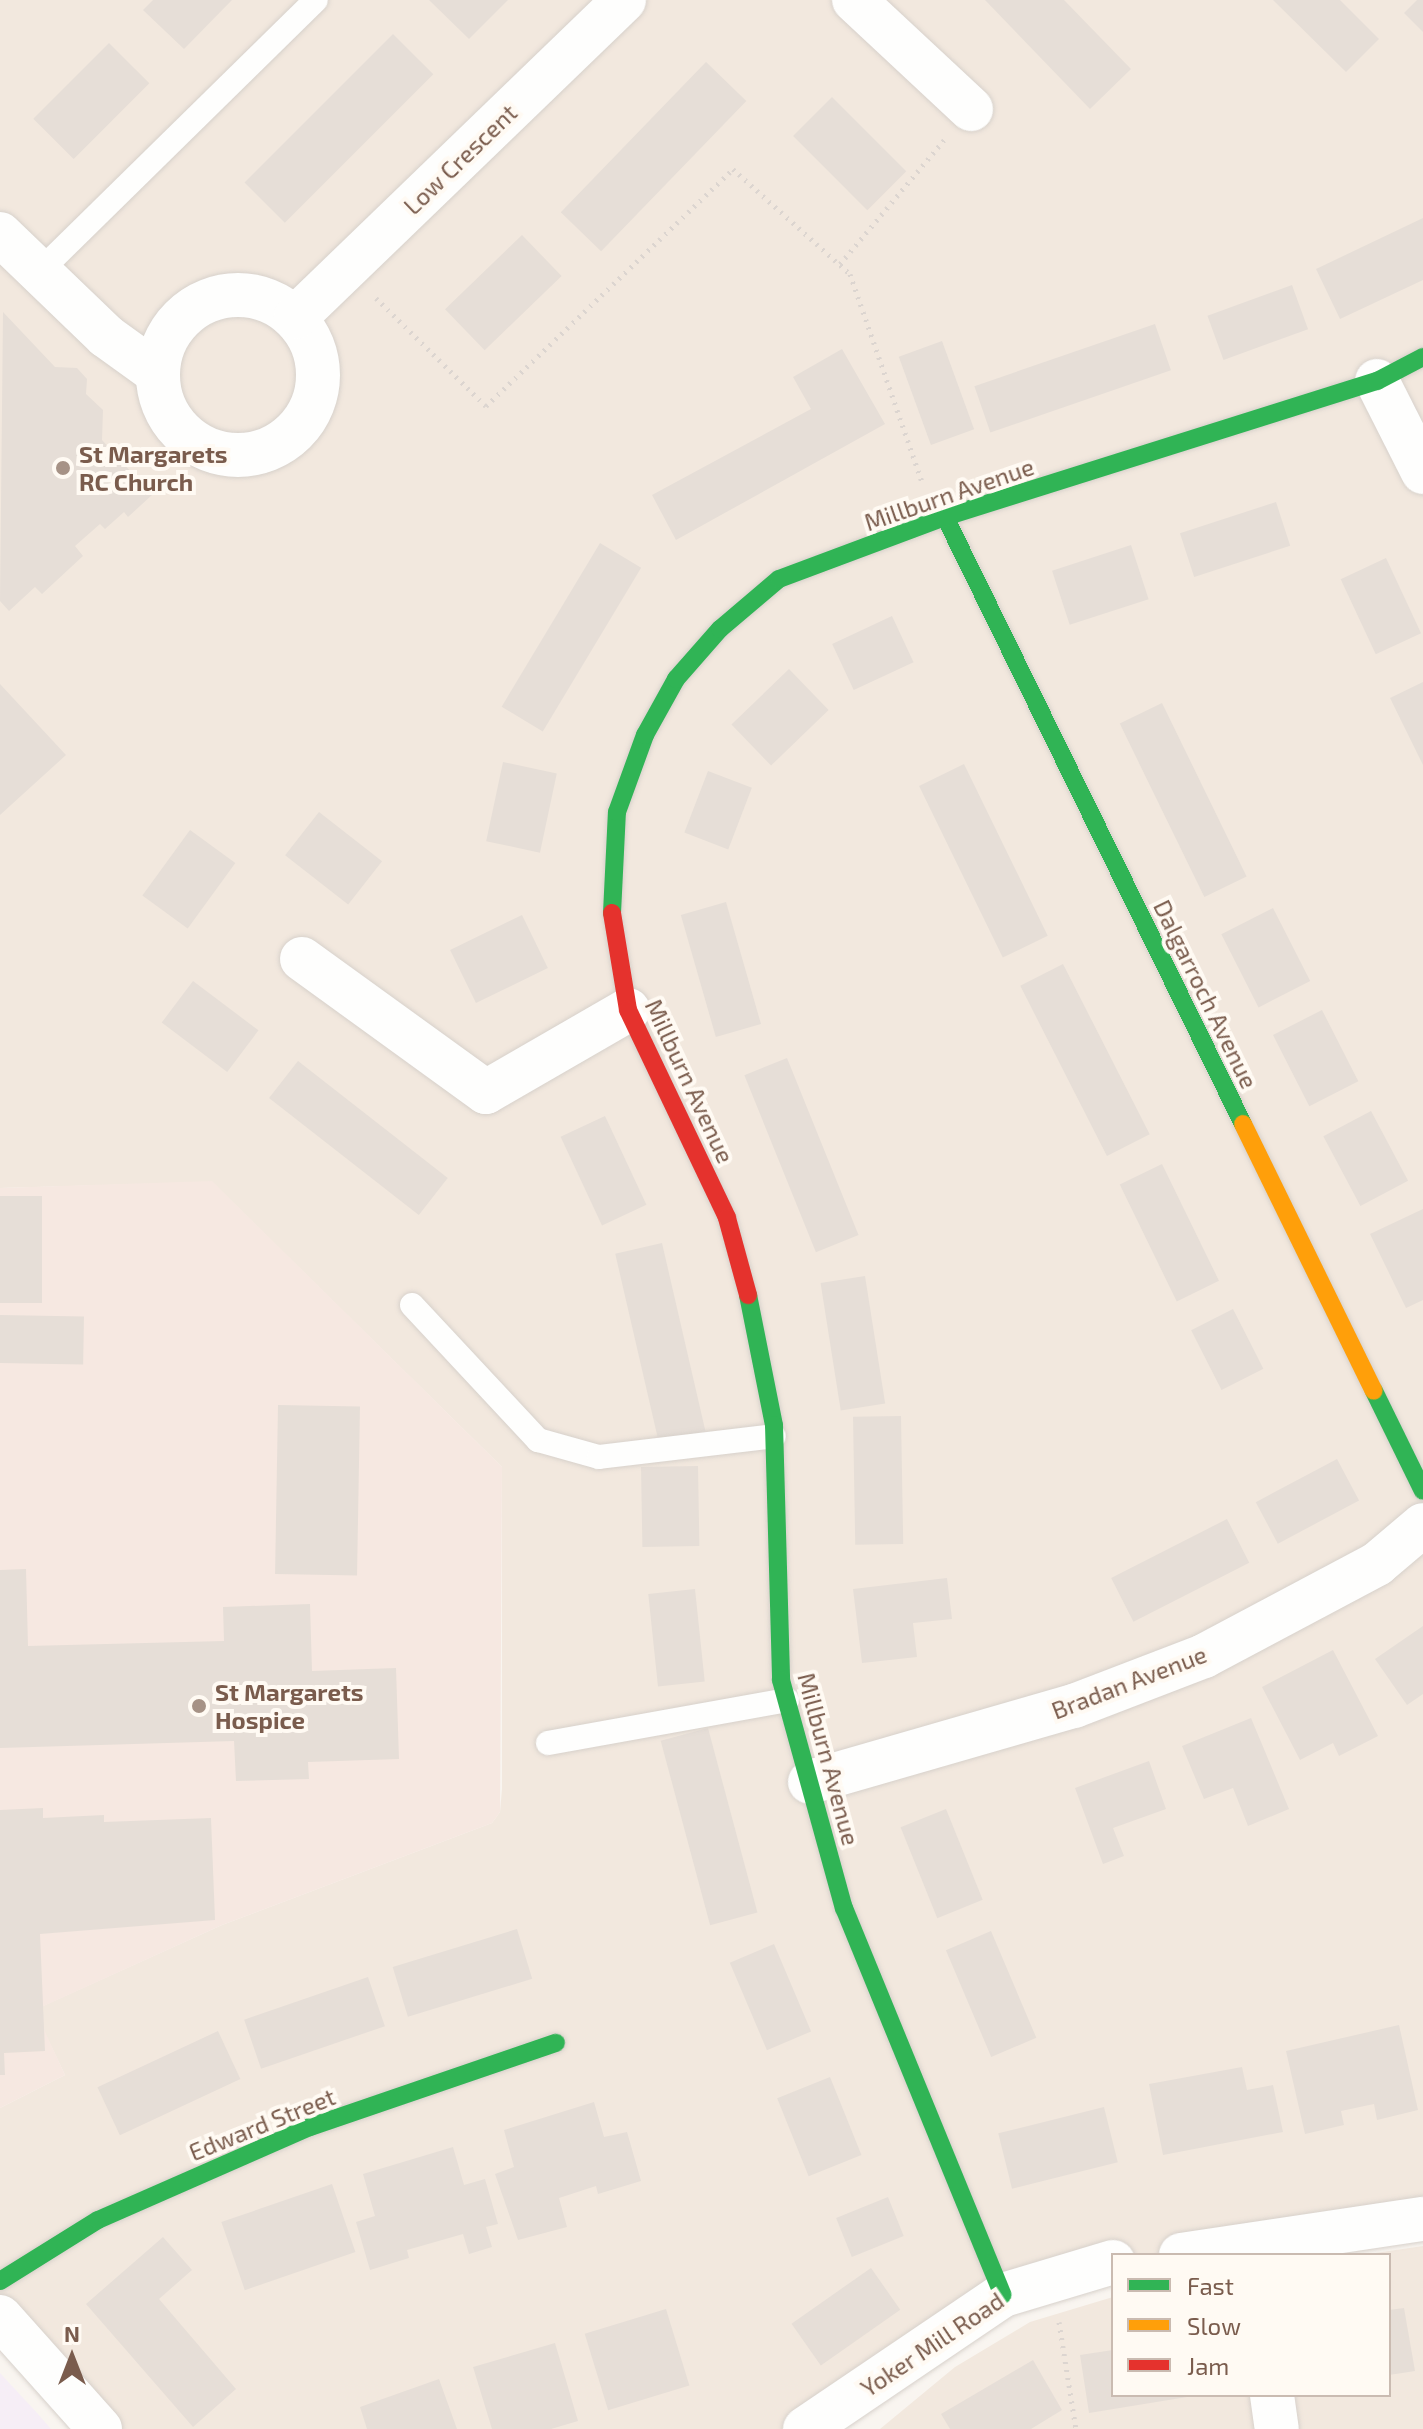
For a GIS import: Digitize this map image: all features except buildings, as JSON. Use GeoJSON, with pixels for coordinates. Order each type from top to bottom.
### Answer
{"type":"FeatureCollection","features":[{"type":"Feature","properties":{"kind":"street","name":"Low Crescent"},"geometry":{"type":"LineString","coordinates":[[296,317],[624,0]]}},
{"type":"Feature","properties":{"kind":"street"},"geometry":{"type":"LineString","coordinates":[[854,0],[971,109]]}},
{"type":"Feature","properties":{"kind":"street"},"geometry":{"type":"LineString","coordinates":[[0,234],[106,336],[156,372]]}},
{"type":"Feature","properties":{"kind":"street"},"geometry":{"type":"LineString","coordinates":[[228,295],[265,299],[296,317],[319,363],[314,406],[279,447],[226,457],[182,436],[159,399],[156,372],[166,336],[192,309],[228,295]]}},
{"type":"Feature","properties":{"kind":"street","name":"Millburn Avenue"},"geometry":{"type":"LineString","coordinates":[[1003,2295],[844,1908],[787,1700],[774,1568],[774,1436],[757,1326],[727,1218],[628,1010],[612,916],[617,812],[645,735],[676,679],[720,629],[779,579],[940,519],[1377,381],[1423,357]]}},
{"type":"Feature","properties":{"kind":"street"},"geometry":{"type":"LineString","coordinates":[[1377,381],[1423,472]]}},
{"type":"Feature","properties":{"kind":"street","name":"Dalgarroch Avenue"},"geometry":{"type":"LineString","coordinates":[[940,519],[1423,1491]]}},
{"type":"Feature","properties":{"kind":"street"},"geometry":{"type":"LineString","coordinates":[[302,959],[486,1092],[628,1010]]}},
{"type":"Feature","properties":{"kind":"street","name":"Bradan Avenue"},"geometry":{"type":"LineString","coordinates":[[810,1782],[1074,1706],[1204,1656],[1377,1564],[1423,1525]]}},
{"type":"Feature","properties":{"kind":"street","name":"Edward Street"},"geometry":{"type":"LineString","coordinates":[[0,2281],[98,2220],[296,2133],[556,2043]]}},
{"type":"Feature","properties":{"kind":"street"},"geometry":{"type":"LineString","coordinates":[[1228,2253],[1251,2252],[1423,2219]]}},
{"type":"Feature","properties":{"kind":"street","name":"Yoker Mill Road"},"geometry":{"type":"LineString","coordinates":[[805,2429],[1003,2295],[1047,2278],[1111,2262]]}},
{"type":"Feature","properties":{"kind":"street"},"geometry":{"type":"LineString","coordinates":[[0,2317],[100,2429]]}},
{"type":"Feature","properties":{"kind":"street"},"geometry":{"type":"LineString","coordinates":[[1272,2397],[1277,2429]]}},
{"type":"Feature","properties":{"kind":"lane"},"geometry":{"type":"LineString","coordinates":[[39,272],[316,0]]}},
{"type":"Feature","properties":{"kind":"lane"},"geometry":{"type":"LineString","coordinates":[[412,1305],[538,1440],[599,1457],[774,1436]]}},
{"type":"Feature","properties":{"kind":"lane"},"geometry":{"type":"LineString","coordinates":[[548,1743],[787,1700]]}},
{"type":"Feature","properties":{"kind":"path"},"geometry":{"type":"LineString","coordinates":[[840,264],[971,109]]}},
{"type":"Feature","properties":{"kind":"path"},"geometry":{"type":"LineString","coordinates":[[346,269],[486,406],[733,169],[850,274],[940,519]]}},
{"type":"Feature","properties":{"kind":"path"},"geometry":{"type":"LineString","coordinates":[[1047,2278],[1076,2429]]}},
{"type":"Feature","properties":{"kind":"shaded area"},"geometry":{"type":"Polygon","coordinates":[[[0,0],[1423,0],[1423,2219],[1194,2253],[1111,2253],[1111,2256],[1058,2274],[805,2429],[100,2429],[0,2317],[0,2108],[65,2075],[34,2010],[222,1925],[492,1823],[500,1812],[502,1789],[502,1467],[212,1182],[0,1188],[0,0]]]}},
{"type":"Feature","properties":{"kind":"shaded area"},"geometry":{"type":"Polygon","coordinates":[[[212,1181],[502,1467],[500,1812],[492,1823],[222,1925],[35,2010],[65,2075],[0,2108],[0,1188],[212,1181]]]}},
{"type":"Feature","properties":{"kind":"shaded area"},"geometry":{"type":"Polygon","coordinates":[[[1423,2246],[1423,2429],[880,2429],[955,2367],[1030,2322],[1111,2298],[1111,2397],[1391,2397],[1391,2253],[1376,2253],[1423,2246]]]}},
{"type":"Feature","properties":{"kind":"shaded area"},"geometry":{"type":"Polygon","coordinates":[[[0,2373],[38,2414],[51,2429],[0,2429],[0,2373]]]}},
{"type":"Feature","properties":{"kind":"traffic: fast"},"geometry":{"type":"LineString","coordinates":[[612,913],[617,812],[645,735],[676,679],[720,629],[779,579],[945,517],[1377,381],[1423,357]]}},
{"type":"Feature","properties":{"kind":"traffic: fast"},"geometry":{"type":"LineString","coordinates":[[945,517],[1243,1124]]}},
{"type":"Feature","properties":{"kind":"traffic: fast"},"geometry":{"type":"LineString","coordinates":[[748,1295],[774,1425],[781,1680],[844,1908],[1003,2295]]}},
{"type":"Feature","properties":{"kind":"traffic: fast"},"geometry":{"type":"LineString","coordinates":[[1374,1391],[1423,1491]]}},
{"type":"Feature","properties":{"kind":"traffic: fast"},"geometry":{"type":"LineString","coordinates":[[0,2281],[98,2220],[310,2127],[556,2043]]}},
{"type":"Feature","properties":{"kind":"traffic: slow"},"geometry":{"type":"LineString","coordinates":[[1243,1124],[1374,1391]]}},
{"type":"Feature","properties":{"kind":"traffic: jam"},"geometry":{"type":"LineString","coordinates":[[612,913],[628,1010],[727,1218],[748,1295]]}},
{"type":"Feature","properties":{"kind":"place","name":"St Margarets RC Church"},"geometry":{"type":"Point","coordinates":[63,468]}},
{"type":"Feature","properties":{"kind":"place","name":"St Margarets Hospice"},"geometry":{"type":"Point","coordinates":[199,1706]}}]}
